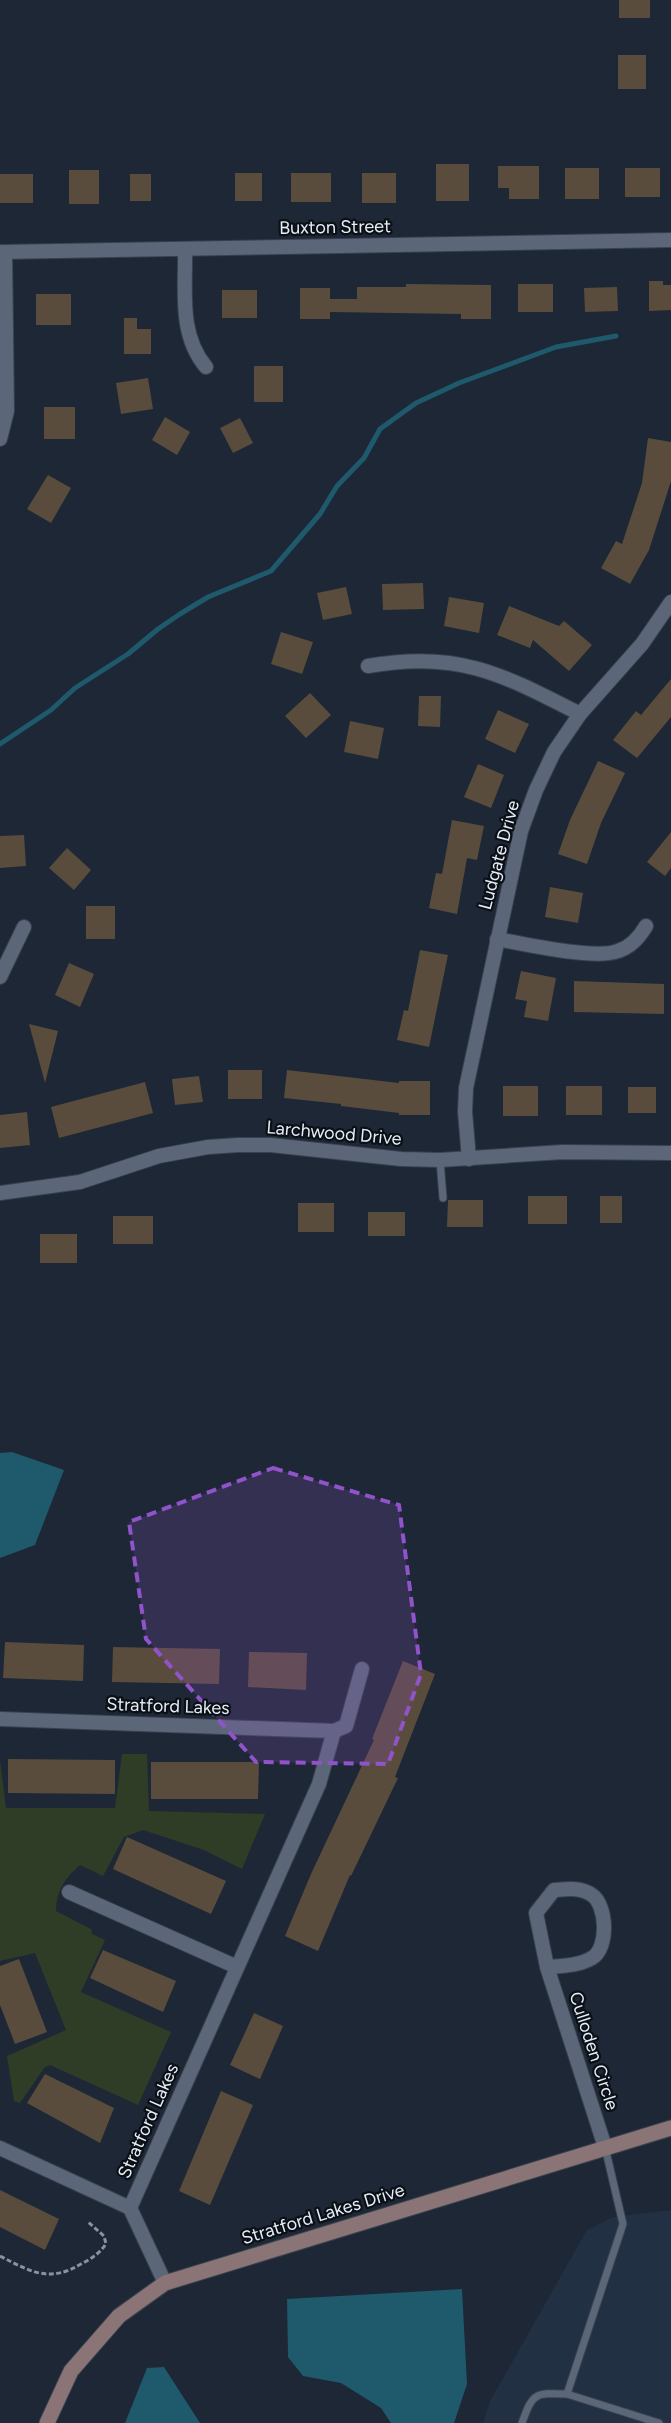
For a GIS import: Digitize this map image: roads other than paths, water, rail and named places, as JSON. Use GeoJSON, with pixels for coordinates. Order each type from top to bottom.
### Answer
{"type":"FeatureCollection","features":[{"type":"Feature","properties":{"kind":"street","name":"Buxton Street"},"geometry":{"type":"LineString","coordinates":[[2,252],[671,240]]}},
{"type":"Feature","properties":{"kind":"street"},"geometry":{"type":"LineString","coordinates":[[186,249],[186,328],[192,346],[206,367]]}},
{"type":"Feature","properties":{"kind":"street"},"geometry":{"type":"LineString","coordinates":[[0,439],[7,411],[2,252]]}},
{"type":"Feature","properties":{"kind":"street","name":"Ludgate Drive"},"geometry":{"type":"LineString","coordinates":[[469,1159],[466,1088],[521,831],[536,790],[554,752],[580,714],[642,644],[671,602]]}},
{"type":"Feature","properties":{"kind":"street"},"geometry":{"type":"LineString","coordinates":[[368,666],[422,660],[486,670],[514,680],[580,714]]}},
{"type":"Feature","properties":{"kind":"street"},"geometry":{"type":"LineString","coordinates":[[497,938],[562,950],[616,952],[630,946],[641,936],[646,926]]}},
{"type":"Feature","properties":{"kind":"street"},"geometry":{"type":"LineString","coordinates":[[0,977],[24,927]]}},
{"type":"Feature","properties":{"kind":"street","name":"Larchwood Drive"},"geometry":{"type":"LineString","coordinates":[[0,1193],[80,1182],[159,1156],[208,1147],[271,1145],[400,1159],[440,1160],[563,1152],[671,1153]]}},
{"type":"Feature","properties":{"kind":"street","name":"Stratford Lakes"},"geometry":{"type":"LineString","coordinates":[[0,1719],[334,1731],[346,1726],[362,1668]]}},
{"type":"Feature","properties":{"kind":"street","name":"Stratford Lakes"},"geometry":{"type":"LineString","coordinates":[[0,2148],[130,2208],[319,1784],[334,1731]]}},
{"type":"Feature","properties":{"kind":"street","name":"Culloden Circle"},"geometry":{"type":"LineString","coordinates":[[547,1967],[572,1965],[594,1957],[604,1940],[603,1915],[594,1896],[578,1889],[554,1890],[536,1913],[547,1967],[605,2147]]}},
{"type":"Feature","properties":{"kind":"street"},"geometry":{"type":"LineString","coordinates":[[69,1892],[237,1967]]}},
{"type":"Feature","properties":{"kind":"street","name":"Stratford Lakes Drive"},"geometry":{"type":"LineString","coordinates":[[48,2423],[72,2371],[119,2316],[165,2283],[671,2128]]}},
{"type":"Feature","properties":{"kind":"street"},"geometry":{"type":"LineString","coordinates":[[130,2208],[165,2283]]}},
{"type":"Feature","properties":{"kind":"lane"},"geometry":{"type":"LineString","coordinates":[[440,1160],[444,1198]]}},
{"type":"Feature","properties":{"kind":"lane"},"geometry":{"type":"LineString","coordinates":[[567,2394],[623,2224],[605,2147]]}},
{"type":"Feature","properties":{"kind":"lane"},"geometry":{"type":"LineString","coordinates":[[522,2423],[529,2402],[542,2393],[567,2394],[659,2423]]}},
{"type":"Feature","properties":{"kind":"waterway"},"geometry":{"type":"LineString","coordinates":[[0,744],[51,710],[75,688],[128,654],[158,629],[180,614],[208,597],[271,571],[320,514],[337,486],[364,458],[380,429],[416,403],[459,383],[556,347],[616,336]]}}]}
